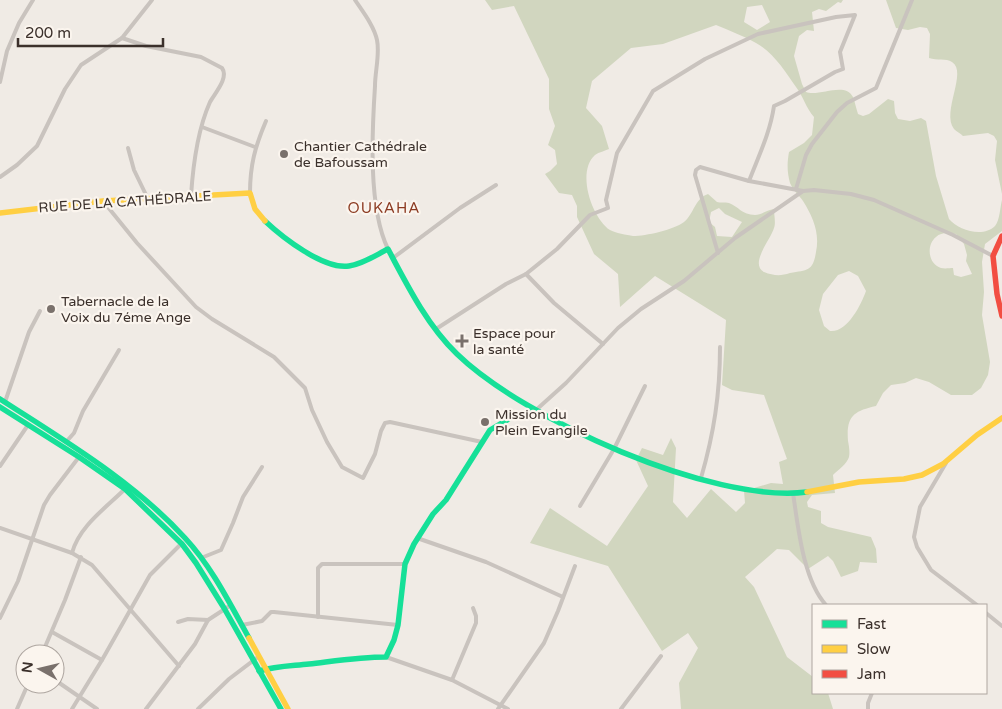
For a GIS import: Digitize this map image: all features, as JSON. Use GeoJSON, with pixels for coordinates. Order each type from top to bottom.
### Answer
{"type":"FeatureCollection","features":[{"type":"Feature","properties":{"kind":"street"},"geometry":{"type":"LineString","coordinates":[[0,82],[6,50],[33,0]]}},
{"type":"Feature","properties":{"kind":"street"},"geometry":{"type":"LineString","coordinates":[[0,177],[17,166],[36,146],[65,88],[80,65],[122,38],[152,0]]}},
{"type":"Feature","properties":{"kind":"street"},"geometry":{"type":"LineString","coordinates":[[355,0],[372,28],[378,43],[374,104],[374,189],[382,231],[388,249],[436,329],[457,354],[490,381],[536,410],[614,449],[701,478],[727,485],[764,491],[793,493],[861,481],[908,478],[929,473],[947,461],[978,434],[1002,418]]}},
{"type":"Feature","properties":{"kind":"street"},"geometry":{"type":"LineString","coordinates":[[796,189],[806,155],[812,144],[837,112],[847,103],[876,88],[912,0]]}},
{"type":"Feature","properties":{"kind":"street"},"geometry":{"type":"LineString","coordinates":[[436,329],[506,284],[526,274],[557,249],[590,215],[608,208],[606,200],[617,153],[652,91],[705,59],[758,34],[836,17],[855,15],[840,52],[843,69],[774,106],[764,147],[749,181]]}},
{"type":"Feature","properties":{"kind":"street"},"geometry":{"type":"LineString","coordinates":[[122,38],[146,46],[194,56],[222,68],[225,76],[208,108],[202,127],[193,168],[191,196]]}},
{"type":"Feature","properties":{"kind":"street"},"geometry":{"type":"LineString","coordinates":[[266,121],[255,147],[250,172],[252,203],[259,216],[277,231],[314,255],[330,264],[341,267],[350,266],[388,249]]}},
{"type":"Feature","properties":{"kind":"street"},"geometry":{"type":"LineString","coordinates":[[202,127],[255,147]]}},
{"type":"Feature","properties":{"kind":"street"},"geometry":{"type":"LineString","coordinates":[[128,148],[134,170],[148,199]]}},
{"type":"Feature","properties":{"kind":"street"},"geometry":{"type":"LineString","coordinates":[[718,252],[697,186],[695,175],[696,170],[700,167],[749,181],[803,190],[851,194],[874,200],[992,256]]}},
{"type":"Feature","properties":{"kind":"street"},"geometry":{"type":"LineString","coordinates":[[392,258],[460,208],[496,185]]}},
{"type":"Feature","properties":{"kind":"street"},"geometry":{"type":"LineString","coordinates":[[386,657],[398,625],[405,564],[417,538],[433,514],[446,500],[490,430],[500,422],[516,415],[536,410],[566,383],[618,328],[641,308],[684,281],[735,238],[803,190]]}},
{"type":"Feature","properties":{"kind":"street","name":"RUE DE LA CATHÉDRALE"},"geometry":{"type":"LineString","coordinates":[[0,213],[103,201],[250,193]]}},
{"type":"Feature","properties":{"kind":"street"},"geometry":{"type":"LineString","coordinates":[[103,201],[137,243],[196,307],[274,357],[305,388],[312,410],[327,442],[342,467],[363,478],[375,454],[381,431],[385,424],[390,422],[482,442]]}},
{"type":"Feature","properties":{"kind":"street"},"geometry":{"type":"LineString","coordinates":[[1002,236],[992,256],[1002,316]]}},
{"type":"Feature","properties":{"kind":"street"},"geometry":{"type":"LineString","coordinates":[[526,274],[554,303],[603,344]]}},
{"type":"Feature","properties":{"kind":"street"},"geometry":{"type":"LineString","coordinates":[[40,311],[29,332],[2,400],[82,452],[154,507],[184,542],[201,558],[242,625],[256,659],[258,671],[281,709]]}},
{"type":"Feature","properties":{"kind":"street"},"geometry":{"type":"LineString","coordinates":[[701,478],[709,451],[717,407],[720,347]]}},
{"type":"Feature","properties":{"kind":"street"},"geometry":{"type":"LineString","coordinates":[[66,442],[74,434],[83,411],[119,350]]}},
{"type":"Feature","properties":{"kind":"street"},"geometry":{"type":"LineString","coordinates":[[580,506],[614,449],[645,386]]}},
{"type":"Feature","properties":{"kind":"street"},"geometry":{"type":"LineString","coordinates":[[0,407],[127,487]]}},
{"type":"Feature","properties":{"kind":"street"},"geometry":{"type":"LineString","coordinates":[[0,466],[28,425]]}},
{"type":"Feature","properties":{"kind":"street"},"geometry":{"type":"LineString","coordinates":[[0,618],[13,593],[50,495],[79,457]]}},
{"type":"Feature","properties":{"kind":"street"},"geometry":{"type":"LineString","coordinates":[[947,461],[920,507],[914,536],[917,547],[931,570],[976,604]]}},
{"type":"Feature","properties":{"kind":"street"},"geometry":{"type":"LineString","coordinates":[[201,558],[221,550],[243,497],[262,467]]}},
{"type":"Feature","properties":{"kind":"street"},"geometry":{"type":"LineString","coordinates":[[72,553],[83,531],[127,487]]}},
{"type":"Feature","properties":{"kind":"street"},"geometry":{"type":"LineString","coordinates":[[793,493],[804,556],[816,592],[825,604]]}},
{"type":"Feature","properties":{"kind":"street"},"geometry":{"type":"LineString","coordinates":[[0,528],[72,553],[92,565],[179,666]]}},
{"type":"Feature","properties":{"kind":"street"},"geometry":{"type":"LineString","coordinates":[[417,538],[486,562],[563,597]]}},
{"type":"Feature","properties":{"kind":"street"},"geometry":{"type":"LineString","coordinates":[[72,709],[150,575],[184,542]]}},
{"type":"Feature","properties":{"kind":"street"},"geometry":{"type":"LineString","coordinates":[[184,542],[256,659],[265,669],[288,709]]}},
{"type":"Feature","properties":{"kind":"street"},"geometry":{"type":"LineString","coordinates":[[47,644],[81,557]]}},
{"type":"Feature","properties":{"kind":"street"},"geometry":{"type":"LineString","coordinates":[[318,617],[318,568],[322,564],[405,564]]}},
{"type":"Feature","properties":{"kind":"street"},"geometry":{"type":"LineString","coordinates":[[500,707],[544,643],[575,566]]}},
{"type":"Feature","properties":{"kind":"street"},"geometry":{"type":"LineString","coordinates":[[146,709],[195,644],[208,620],[231,605]]}},
{"type":"Feature","properties":{"kind":"street"},"geometry":{"type":"LineString","coordinates":[[452,680],[476,623],[473,608]]}},
{"type":"Feature","properties":{"kind":"street"},"geometry":{"type":"LineString","coordinates":[[242,625],[262,621],[271,612],[274,612],[398,625]]}},
{"type":"Feature","properties":{"kind":"street"},"geometry":{"type":"LineString","coordinates":[[987,613],[1002,626]]}},
{"type":"Feature","properties":{"kind":"street"},"geometry":{"type":"LineString","coordinates":[[178,622],[188,619],[208,620]]}},
{"type":"Feature","properties":{"kind":"street"},"geometry":{"type":"LineString","coordinates":[[52,632],[102,660]]}},
{"type":"Feature","properties":{"kind":"street"},"geometry":{"type":"LineString","coordinates":[[621,709],[661,656]]}},
{"type":"Feature","properties":{"kind":"street"},"geometry":{"type":"LineString","coordinates":[[258,671],[275,666],[342,659],[386,657],[452,680],[500,707],[508,709]]}},
{"type":"Feature","properties":{"kind":"street"},"geometry":{"type":"LineString","coordinates":[[198,709],[229,679],[256,659]]}},
{"type":"Feature","properties":{"kind":"street"},"geometry":{"type":"LineString","coordinates":[[65,687],[97,709]]}},
{"type":"Feature","properties":{"kind":"street"},"geometry":{"type":"LineString","coordinates":[[17,709],[24,694]]}},
{"type":"Feature","properties":{"kind":"street"},"geometry":{"type":"LineString","coordinates":[[868,709],[872,694]]}},
{"type":"Feature","properties":{"kind":"street"},"geometry":{"type":"LineString","coordinates":[[202,705],[206,709]]}},
{"type":"Feature","properties":{"kind":"green space"},"geometry":{"type":"Polygon","coordinates":[[[485,0],[843,0],[826,11],[819,9],[812,12],[814,31],[807,30],[799,36],[794,56],[806,92],[818,93],[844,90],[849,92],[853,97],[858,114],[863,116],[869,114],[888,99],[894,101],[895,113],[898,119],[910,121],[921,118],[926,121],[936,176],[949,219],[958,226],[978,232],[990,230],[998,220],[1002,200],[1002,231],[985,244],[982,262],[984,292],[982,315],[990,362],[988,375],[981,388],[972,395],[951,395],[929,382],[916,378],[905,383],[891,385],[883,393],[876,406],[862,410],[850,420],[848,426],[849,457],[833,475],[835,493],[812,495],[807,502],[808,507],[821,511],[821,523],[828,527],[871,537],[876,549],[877,563],[860,562],[858,571],[841,577],[833,561],[828,556],[808,569],[789,550],[777,549],[745,577],[754,587],[787,657],[812,676],[812,694],[828,694],[833,709],[681,709],[679,683],[698,648],[688,633],[662,651],[608,566],[530,543],[550,508],[607,546],[648,486],[636,460],[642,448],[663,455],[671,438],[676,448],[673,502],[687,518],[711,489],[736,512],[745,503],[744,491],[771,483],[783,484],[779,462],[787,459],[764,395],[732,390],[722,385],[726,320],[655,276],[620,307],[618,274],[594,254],[577,217],[577,206],[572,195],[559,193],[545,174],[557,164],[555,150],[548,145],[555,126],[549,109],[549,79],[514,6],[492,10],[485,0]],[[762,5],[747,7],[744,22],[757,30],[770,22],[762,5]],[[716,25],[663,44],[631,48],[592,81],[586,108],[602,126],[609,149],[595,155],[589,163],[587,183],[592,205],[597,216],[610,230],[633,236],[659,232],[679,225],[687,219],[700,199],[708,194],[717,202],[729,203],[751,215],[757,215],[774,209],[775,226],[762,251],[759,263],[760,268],[764,272],[777,275],[801,271],[809,268],[813,263],[817,238],[813,219],[790,183],[788,171],[789,152],[804,143],[812,135],[814,117],[778,62],[768,51],[747,38],[716,25]],[[719,208],[711,212],[709,222],[715,227],[717,236],[732,237],[742,222],[725,214],[719,208]],[[940,234],[933,240],[930,254],[933,263],[941,268],[953,268],[954,275],[961,277],[972,274],[966,261],[967,255],[964,244],[956,234],[940,234]],[[849,271],[838,275],[823,294],[819,310],[824,326],[830,331],[842,328],[848,323],[861,303],[866,291],[858,276],[849,271]]]}},
{"type":"Feature","properties":{"kind":"green space"},"geometry":{"type":"Polygon","coordinates":[[[886,0],[1002,0],[1002,194],[995,160],[997,141],[994,136],[988,133],[963,136],[954,129],[951,122],[950,113],[956,83],[956,67],[950,61],[929,58],[930,34],[927,28],[920,27],[908,30],[896,28],[886,0]]]}},
{"type":"Feature","properties":{"kind":"traffic: fast"},"geometry":{"type":"LineString","coordinates":[[265,221],[304,251],[316,258],[339,266],[359,263],[388,249],[427,318],[457,354],[487,379],[527,405],[572,429],[622,452],[672,471],[722,485],[767,492],[807,492]]}},
{"type":"Feature","properties":{"kind":"traffic: fast"},"geometry":{"type":"LineString","coordinates":[[0,399],[73,446],[121,480],[165,517],[204,561],[249,638]]}},
{"type":"Feature","properties":{"kind":"traffic: fast"},"geometry":{"type":"LineString","coordinates":[[0,407],[79,457],[125,489],[182,544],[224,608],[281,709]]}},
{"type":"Feature","properties":{"kind":"traffic: fast"},"geometry":{"type":"LineString","coordinates":[[259,671],[284,666],[357,658],[386,657],[394,640],[398,625],[405,564],[414,544],[433,514],[446,500],[490,430],[512,417],[536,411]]}},
{"type":"Feature","properties":{"kind":"traffic: slow"},"geometry":{"type":"LineString","coordinates":[[0,213],[103,201],[250,193],[255,209],[265,221]]}},
{"type":"Feature","properties":{"kind":"traffic: slow"},"geometry":{"type":"LineString","coordinates":[[807,492],[859,482],[904,479],[922,475],[943,464],[977,435],[1002,418]]}},
{"type":"Feature","properties":{"kind":"traffic: slow"},"geometry":{"type":"LineString","coordinates":[[249,638],[288,709]]}},
{"type":"Feature","properties":{"kind":"traffic: jam"},"geometry":{"type":"LineString","coordinates":[[1002,236],[993,256],[997,294],[1002,316]]}},
{"type":"Feature","properties":{"kind":"place","name":"Chantier Cathédrale de Bafoussam"},"geometry":{"type":"Point","coordinates":[284,154]}},
{"type":"Feature","properties":{"kind":"place","name":"Tabernacle de la Voix du 7éme Ange"},"geometry":{"type":"Point","coordinates":[51,309]}},
{"type":"Feature","properties":{"kind":"place","name":"Espace pour la santé"},"geometry":{"type":"Point","coordinates":[462,341]}},
{"type":"Feature","properties":{"kind":"place","name":"Mission du Plein Evangile"},"geometry":{"type":"Point","coordinates":[485,422]}},
{"type":"Feature","properties":{"kind":"district","name":"OUKAHA"},"geometry":{"type":"Point","coordinates":[384,208]}}]}
